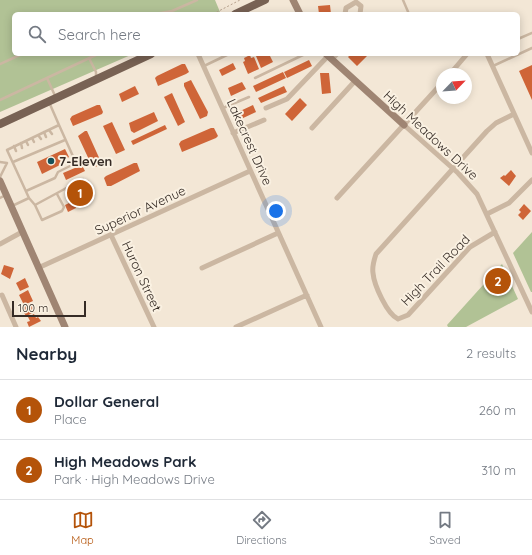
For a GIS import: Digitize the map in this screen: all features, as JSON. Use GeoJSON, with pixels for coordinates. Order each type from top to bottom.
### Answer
{"type":"FeatureCollection","features":[{"type":"Feature","properties":{"kind":"main road"},"geometry":{"type":"LineString","coordinates":[[239,12],[264,0]]}},
{"type":"Feature","properties":{"kind":"main road"},"geometry":{"type":"LineString","coordinates":[[0,124],[147,56]]}},
{"type":"Feature","properties":{"kind":"street"},"geometry":{"type":"LineString","coordinates":[[293,0],[299,12]]}},
{"type":"Feature","properties":{"kind":"street"},"geometry":{"type":"LineString","coordinates":[[345,12],[347,6],[359,1],[362,8],[361,12]]}},
{"type":"Feature","properties":{"kind":"street","name":"Lakecrest Drive"},"geometry":{"type":"LineString","coordinates":[[199,56],[321,327]]}},
{"type":"Feature","properties":{"kind":"street"},"geometry":{"type":"LineString","coordinates":[[266,108],[287,99],[331,56]]}},
{"type":"Feature","properties":{"kind":"street","name":"High Meadows Drive"},"geometry":{"type":"LineString","coordinates":[[331,56],[355,81],[452,169],[477,194],[532,312]]}},
{"type":"Feature","properties":{"kind":"street"},"geometry":{"type":"LineString","coordinates":[[455,68],[465,56]]}},
{"type":"Feature","properties":{"kind":"street"},"geometry":{"type":"LineString","coordinates":[[488,56],[532,153]]}},
{"type":"Feature","properties":{"kind":"street"},"geometry":{"type":"LineString","coordinates":[[312,128],[355,81]]}},
{"type":"Feature","properties":{"kind":"street"},"geometry":{"type":"LineString","coordinates":[[337,198],[436,90]]}},
{"type":"Feature","properties":{"kind":"street"},"geometry":{"type":"LineString","coordinates":[[452,169],[491,126],[514,114]]}},
{"type":"Feature","properties":{"kind":"street"},"geometry":{"type":"LineString","coordinates":[[234,133],[264,120]]}},
{"type":"Feature","properties":{"kind":"street","name":"High Trail Road"},"geometry":{"type":"LineString","coordinates":[[452,169],[379,249],[374,259],[372,270],[376,284],[387,309],[393,316],[401,318],[408,315],[470,247],[495,232]]}},
{"type":"Feature","properties":{"kind":"street","name":"Superior Avenue"},"geometry":{"type":"LineString","coordinates":[[38,268],[250,171]]}},
{"type":"Feature","properties":{"kind":"street"},"geometry":{"type":"LineString","coordinates":[[487,214],[508,203],[532,180]]}},
{"type":"Feature","properties":{"kind":"street"},"geometry":{"type":"LineString","coordinates":[[0,181],[3,196],[11,206],[65,327]]}},
{"type":"Feature","properties":{"kind":"street"},"geometry":{"type":"LineString","coordinates":[[0,244],[22,232]]}},
{"type":"Feature","properties":{"kind":"street"},"geometry":{"type":"LineString","coordinates":[[202,268],[278,233]]}},
{"type":"Feature","properties":{"kind":"street","name":"Huron Street"},"geometry":{"type":"LineString","coordinates":[[111,235],[154,327]]}},
{"type":"Feature","properties":{"kind":"street"},"geometry":{"type":"LineString","coordinates":[[2,295],[16,327]]}},
{"type":"Feature","properties":{"kind":"street"},"geometry":{"type":"LineString","coordinates":[[236,327],[307,295]]}},
{"type":"Feature","properties":{"kind":"lane"},"geometry":{"type":"LineString","coordinates":[[172,12],[197,0]]}},
{"type":"Feature","properties":{"kind":"lane"},"geometry":{"type":"LineString","coordinates":[[403,0],[408,12]]}},
{"type":"Feature","properties":{"kind":"lane"},"geometry":{"type":"LineString","coordinates":[[520,38],[532,33]]}},
{"type":"Feature","properties":{"kind":"lane"},"geometry":{"type":"LineString","coordinates":[[520,53],[532,48]]}},
{"type":"Feature","properties":{"kind":"lane"},"geometry":{"type":"LineString","coordinates":[[0,64],[18,56]]}},
{"type":"Feature","properties":{"kind":"lane"},"geometry":{"type":"LineString","coordinates":[[0,100],[94,56]]}},
{"type":"Feature","properties":{"kind":"lane"},"geometry":{"type":"LineString","coordinates":[[203,66],[225,56]]}},
{"type":"Feature","properties":{"kind":"lane"},"geometry":{"type":"LineString","coordinates":[[255,78],[301,56]]}},
{"type":"Feature","properties":{"kind":"lane"},"geometry":{"type":"LineString","coordinates":[[492,66],[514,56]]}},
{"type":"Feature","properties":{"kind":"lane"},"geometry":{"type":"LineString","coordinates":[[89,58],[96,72],[96,80]]}},
{"type":"Feature","properties":{"kind":"lane"},"geometry":{"type":"LineString","coordinates":[[26,191],[55,178],[58,172],[76,163],[59,125],[47,78]]}},
{"type":"Feature","properties":{"kind":"lane"},"geometry":{"type":"LineString","coordinates":[[223,108],[249,97]]}},
{"type":"Feature","properties":{"kind":"lane"},"geometry":{"type":"LineString","coordinates":[[57,194],[64,207],[62,211],[42,220],[35,205],[29,198],[7,150],[59,125]]}},
{"type":"Feature","properties":{"kind":"lane"},"geometry":{"type":"LineString","coordinates":[[49,130],[52,134]]}},
{"type":"Feature","properties":{"kind":"lane"},"geometry":{"type":"LineString","coordinates":[[44,132],[46,137]]}},
{"type":"Feature","properties":{"kind":"lane"},"geometry":{"type":"LineString","coordinates":[[38,135],[40,139]]}},
{"type":"Feature","properties":{"kind":"lane"},"geometry":{"type":"LineString","coordinates":[[32,138],[34,142]]}},
{"type":"Feature","properties":{"kind":"lane"},"geometry":{"type":"LineString","coordinates":[[54,139],[56,144]]}},
{"type":"Feature","properties":{"kind":"lane"},"geometry":{"type":"LineString","coordinates":[[0,162],[12,162],[65,140]]}},
{"type":"Feature","properties":{"kind":"lane"},"geometry":{"type":"LineString","coordinates":[[26,141],[28,145]]}},
{"type":"Feature","properties":{"kind":"lane"},"geometry":{"type":"LineString","coordinates":[[48,141],[50,146]]}},
{"type":"Feature","properties":{"kind":"lane"},"geometry":{"type":"LineString","coordinates":[[20,143],[22,148]]}},
{"type":"Feature","properties":{"kind":"lane"},"geometry":{"type":"LineString","coordinates":[[43,144],[45,148]]}},
{"type":"Feature","properties":{"kind":"lane"},"geometry":{"type":"LineString","coordinates":[[14,146],[16,151]]}},
{"type":"Feature","properties":{"kind":"lane"},"geometry":{"type":"LineString","coordinates":[[36,147],[38,151]]}},
{"type":"Feature","properties":{"kind":"lane"},"geometry":{"type":"LineString","coordinates":[[30,150],[32,154]]}},
{"type":"Feature","properties":{"kind":"lane"},"geometry":{"type":"LineString","coordinates":[[24,152],[26,157]]}},
{"type":"Feature","properties":{"kind":"lane"},"geometry":{"type":"LineString","coordinates":[[18,155],[20,159]]}},
{"type":"Feature","properties":{"kind":"lane"},"geometry":{"type":"LineString","coordinates":[[0,177],[7,163]]}},
{"type":"Feature","properties":{"kind":"lane"},"geometry":{"type":"LineString","coordinates":[[35,205],[57,194],[63,188],[84,179]]}},
{"type":"Feature","properties":{"kind":"lane"},"geometry":{"type":"LineString","coordinates":[[11,206],[29,198]]}},
{"type":"Feature","properties":{"kind":"path"},"geometry":{"type":"LineString","coordinates":[[217,12],[240,0]]}},
{"type":"Feature","properties":{"kind":"green space"},"geometry":{"type":"Polygon","coordinates":[[[0,0],[215,0],[220,12],[12,12],[12,56],[128,56],[0,112],[0,0]]]}},
{"type":"Feature","properties":{"kind":"green space"},"geometry":{"type":"Polygon","coordinates":[[[532,232],[532,292],[531,292],[513,253],[532,232]]]}},
{"type":"Feature","properties":{"kind":"green space"},"geometry":{"type":"Polygon","coordinates":[[[502,264],[518,299],[466,327],[448,327],[447,325],[502,264]]]}},
{"type":"Feature","properties":{"kind":"building"},"geometry":{"type":"Polygon","coordinates":[[[330,5],[331,12],[319,12],[318,6],[330,5]]]}},
{"type":"Feature","properties":{"kind":"building"},"geometry":{"type":"Polygon","coordinates":[[[248,56],[250,56],[251,58],[254,57],[259,69],[248,74],[243,62],[245,61],[244,58],[248,56]]]}},
{"type":"Feature","properties":{"kind":"building"},"geometry":{"type":"Polygon","coordinates":[[[256,56],[270,56],[273,62],[261,68],[256,56]]]}},
{"type":"Feature","properties":{"kind":"building"},"geometry":{"type":"Polygon","coordinates":[[[349,56],[367,56],[357,66],[348,57],[349,56]]]}},
{"type":"Feature","properties":{"kind":"building"},"geometry":{"type":"Polygon","coordinates":[[[309,60],[312,66],[287,78],[284,72],[309,60]]]}},
{"type":"Feature","properties":{"kind":"building"},"geometry":{"type":"Polygon","coordinates":[[[233,63],[236,69],[222,76],[219,70],[233,63]]]}},
{"type":"Feature","properties":{"kind":"building"},"geometry":{"type":"Polygon","coordinates":[[[185,64],[189,72],[158,86],[155,78],[157,76],[185,64]]]}},
{"type":"Feature","properties":{"kind":"building"},"geometry":{"type":"Polygon","coordinates":[[[532,65],[532,100],[519,71],[532,65]]]}},
{"type":"Feature","properties":{"kind":"building"},"geometry":{"type":"Polygon","coordinates":[[[283,72],[286,78],[256,92],[253,86],[283,72]]]}},
{"type":"Feature","properties":{"kind":"building"},"geometry":{"type":"Polygon","coordinates":[[[320,73],[329,73],[331,93],[322,94],[320,73]]]}},
{"type":"Feature","properties":{"kind":"building"},"geometry":{"type":"Polygon","coordinates":[[[191,80],[208,112],[207,116],[200,119],[184,86],[184,83],[191,80]]]}},
{"type":"Feature","properties":{"kind":"building"},"geometry":{"type":"Polygon","coordinates":[[[242,82],[246,89],[231,96],[228,88],[242,82]]]}},
{"type":"Feature","properties":{"kind":"building"},"geometry":{"type":"Polygon","coordinates":[[[135,86],[139,94],[122,102],[119,94],[135,86]]]}},
{"type":"Feature","properties":{"kind":"building"},"geometry":{"type":"Polygon","coordinates":[[[284,86],[287,92],[261,103],[258,98],[284,86]]]}},
{"type":"Feature","properties":{"kind":"building"},"geometry":{"type":"Polygon","coordinates":[[[172,93],[185,122],[178,126],[164,97],[172,93]]]}},
{"type":"Feature","properties":{"kind":"building"},"geometry":{"type":"Polygon","coordinates":[[[300,98],[307,105],[292,121],[285,114],[300,98]]]}},
{"type":"Feature","properties":{"kind":"building"},"geometry":{"type":"Polygon","coordinates":[[[100,105],[103,112],[102,114],[73,126],[70,119],[72,116],[100,105]]]}},
{"type":"Feature","properties":{"kind":"building"},"geometry":{"type":"Polygon","coordinates":[[[253,105],[256,112],[241,119],[238,112],[253,105]]]}},
{"type":"Feature","properties":{"kind":"building"},"geometry":{"type":"Polygon","coordinates":[[[154,112],[158,121],[134,133],[131,131],[129,123],[154,112]]]}},
{"type":"Feature","properties":{"kind":"building"},"geometry":{"type":"Polygon","coordinates":[[[112,122],[125,150],[116,154],[103,126],[112,122]]]}},
{"type":"Feature","properties":{"kind":"building"},"geometry":{"type":"Polygon","coordinates":[[[165,125],[167,129],[133,145],[131,141],[165,125]]]}},
{"type":"Feature","properties":{"kind":"building"},"geometry":{"type":"Polygon","coordinates":[[[214,128],[218,136],[216,138],[182,152],[179,144],[181,141],[214,128]]]}},
{"type":"Feature","properties":{"kind":"building"},"geometry":{"type":"Polygon","coordinates":[[[87,131],[101,162],[100,165],[95,167],[92,166],[78,136],[87,131]]]}},
{"type":"Feature","properties":{"kind":"building","name":"7-Eleven"},"geometry":{"type":"Polygon","coordinates":[[[65,149],[69,157],[63,161],[64,163],[42,174],[37,162],[65,149]]]}},
{"type":"Feature","properties":{"kind":"building"},"geometry":{"type":"Polygon","coordinates":[[[137,163],[140,171],[111,186],[107,186],[104,178],[106,176],[137,163]]]}},
{"type":"Feature","properties":{"kind":"building"},"geometry":{"type":"Polygon","coordinates":[[[82,165],[85,171],[66,180],[63,173],[82,165]]]}},
{"type":"Feature","properties":{"kind":"building"},"geometry":{"type":"Polygon","coordinates":[[[511,170],[516,176],[509,186],[500,178],[504,175],[505,176],[511,170]]]}},
{"type":"Feature","properties":{"kind":"building"},"geometry":{"type":"Polygon","coordinates":[[[88,180],[95,196],[75,205],[76,208],[68,212],[65,205],[71,202],[65,190],[88,180]]]}},
{"type":"Feature","properties":{"kind":"building"},"geometry":{"type":"Polygon","coordinates":[[[524,204],[531,211],[523,220],[518,215],[521,212],[519,210],[524,204]]]}},
{"type":"Feature","properties":{"kind":"building"},"geometry":{"type":"Polygon","coordinates":[[[4,265],[14,268],[10,279],[1,274],[4,265]]]}},
{"type":"Feature","properties":{"kind":"building"},"geometry":{"type":"Polygon","coordinates":[[[25,278],[29,287],[20,291],[16,283],[25,278]]]}},
{"type":"Feature","properties":{"kind":"building"},"geometry":{"type":"Polygon","coordinates":[[[28,290],[33,301],[24,305],[19,295],[28,290]]]}},
{"type":"Feature","properties":{"kind":"building"},"geometry":{"type":"Polygon","coordinates":[[[31,303],[35,312],[26,316],[21,308],[31,303]]]}},
{"type":"Feature","properties":{"kind":"building"},"geometry":{"type":"Polygon","coordinates":[[[34,314],[36,318],[38,317],[41,321],[29,327],[27,322],[30,321],[28,317],[34,314]]]}},
{"type":"Feature","properties":{"kind":"place","name":"7-Eleven"},"geometry":{"type":"Point","coordinates":[51,161]}},
{"type":"Feature","properties":{"kind":"place","name":"Dollar General"},"geometry":{"type":"Point","coordinates":[80,193]}},
{"type":"Feature","properties":{"kind":"place","name":"High Meadows Park"},"geometry":{"type":"Point","coordinates":[498,281]}}]}
